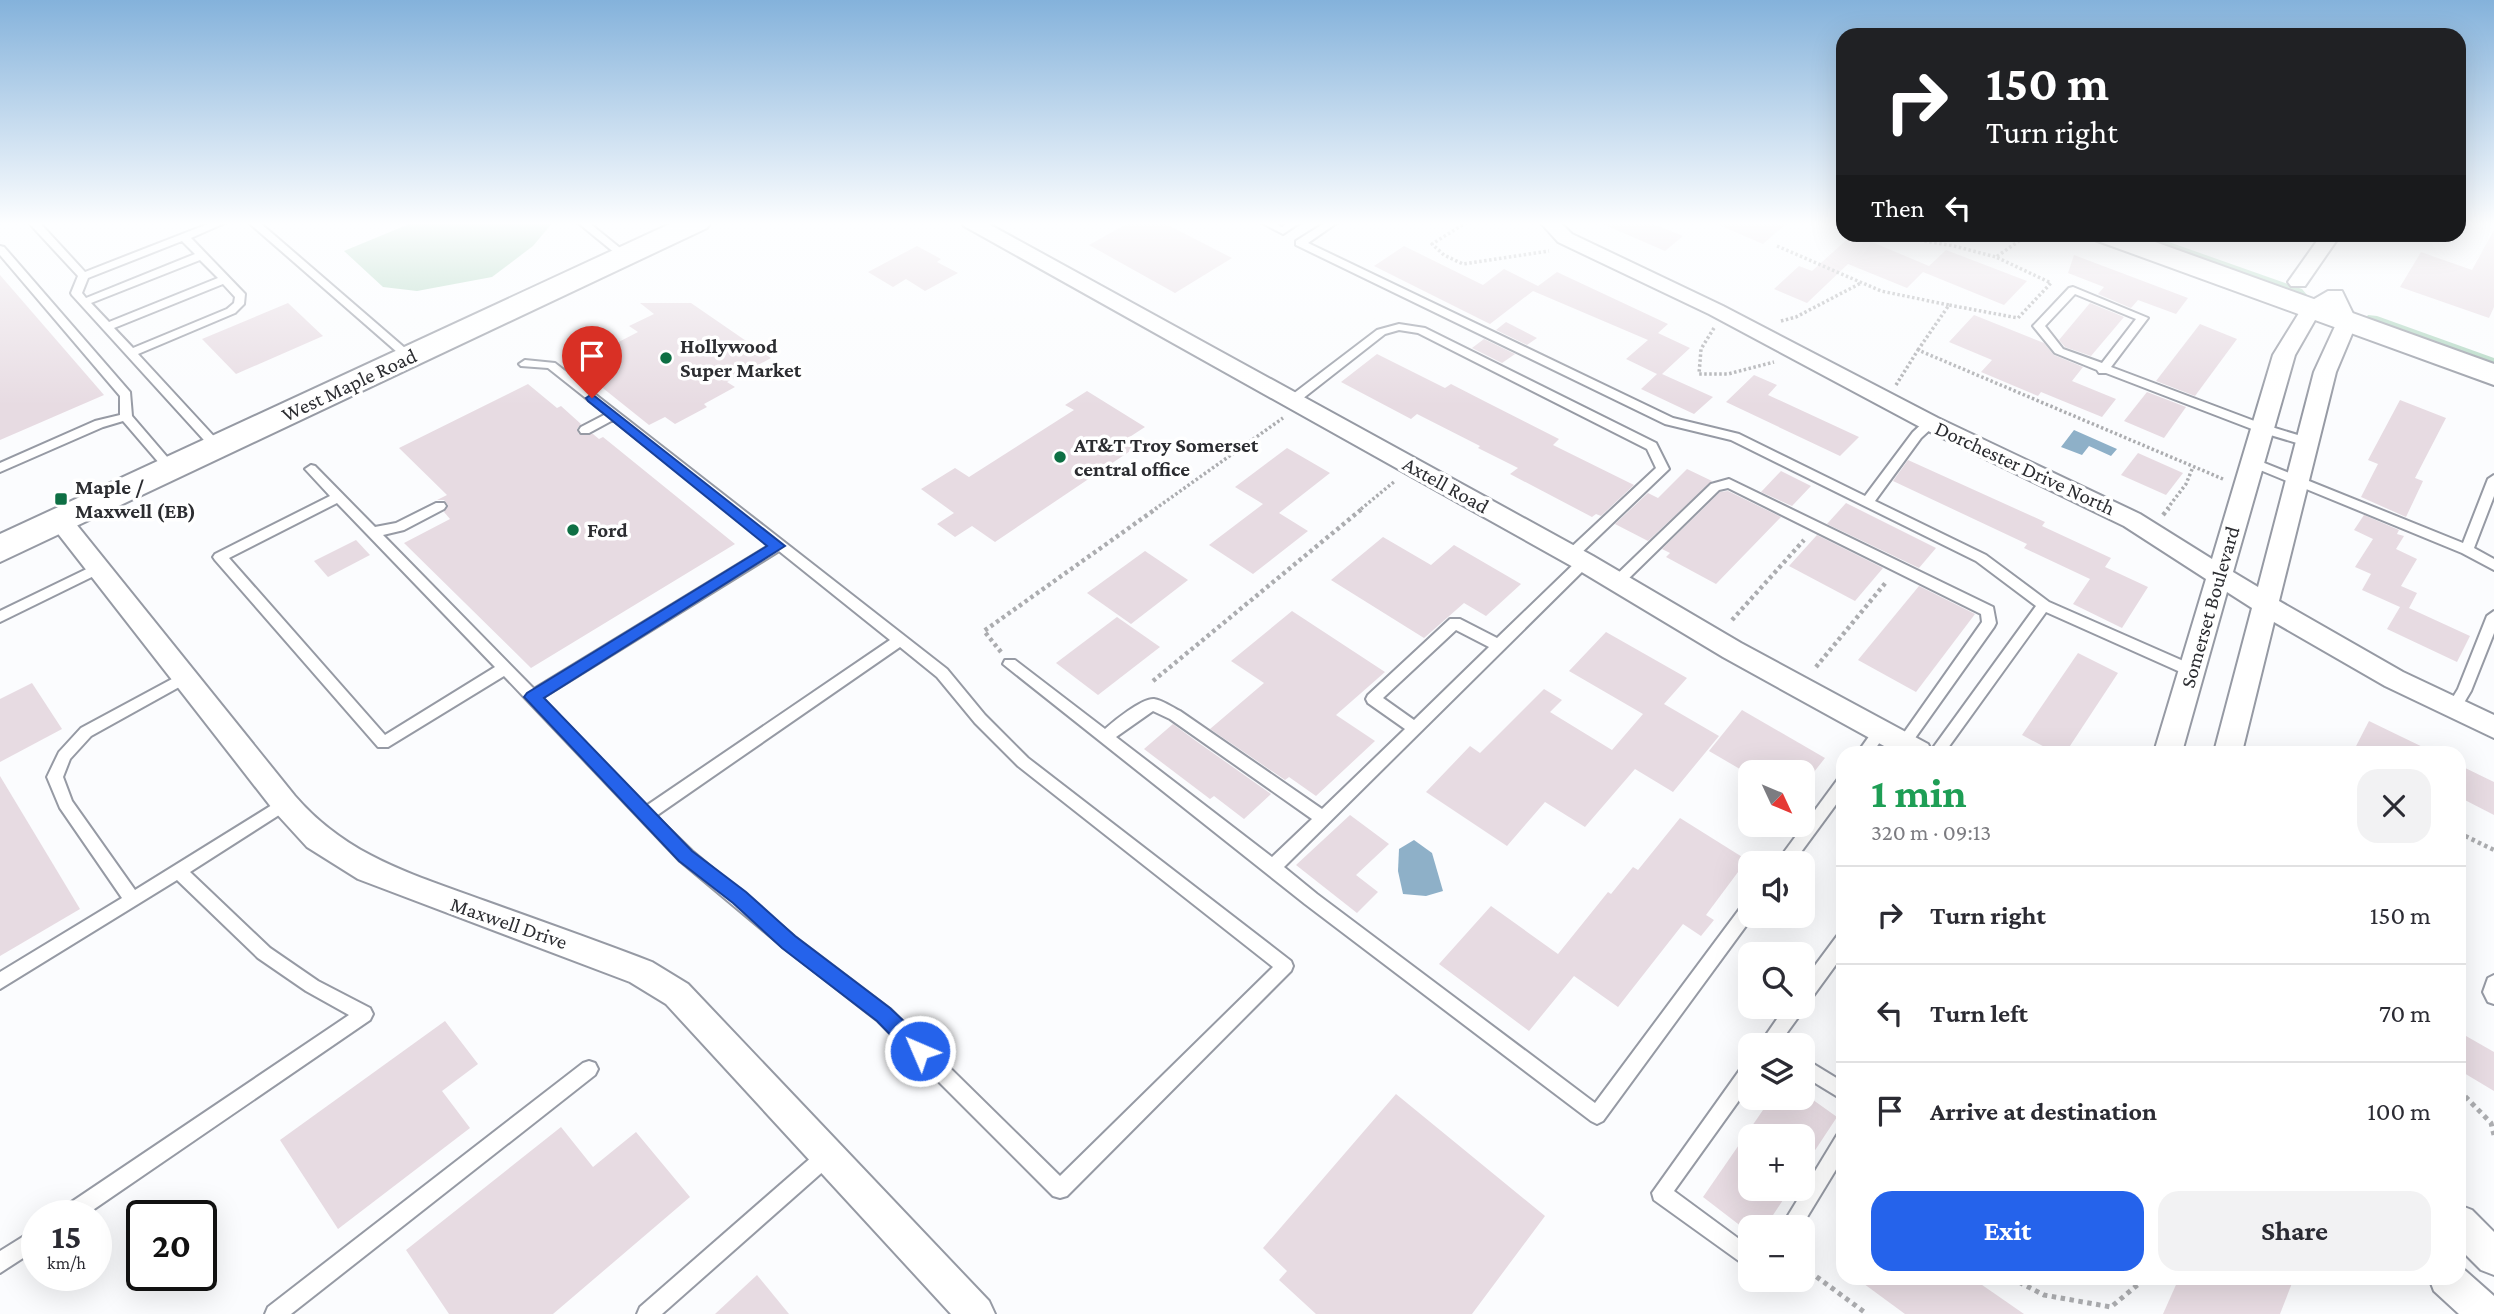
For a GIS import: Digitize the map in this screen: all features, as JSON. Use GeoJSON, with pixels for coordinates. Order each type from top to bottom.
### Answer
{"type":"FeatureCollection","features":[{"type":"Feature","properties":{"kind":"main road","name":"West Maple Road"},"geometry":{"type":"LineString","coordinates":[[0,548],[567,283]]}},
{"type":"Feature","properties":{"kind":"main road"},"geometry":{"type":"LineString","coordinates":[[2263,283],[2494,352]]}},
{"type":"Feature","properties":{"kind":"main road"},"geometry":{"type":"LineString","coordinates":[[2279,283],[2494,375]]}},
{"type":"Feature","properties":{"kind":"street","name":"Axtell Road"},"geometry":{"type":"LineString","coordinates":[[1075,283],[1288,409],[1577,558],[1732,650],[1906,746]]}},
{"type":"Feature","properties":{"kind":"street","name":"Dorchester Drive North"},"geometry":{"type":"LineString","coordinates":[[1661,283],[1930,423],[2132,520],[2265,605],[2394,679],[2494,727]]}},
{"type":"Feature","properties":{"kind":"street"},"geometry":{"type":"LineString","coordinates":[[2230,746],[2325,372],[2323,302],[2325,283]]}},
{"type":"Feature","properties":{"kind":"street","name":"Somerset Boulevard"},"geometry":{"type":"LineString","coordinates":[[2170,746],[2284,355],[2323,302]]}},
{"type":"Feature","properties":{"kind":"street","name":"Maxwell Drive"},"geometry":{"type":"LineString","coordinates":[[60,520],[306,830],[327,849],[354,865],[456,905],[593,952],[641,972],[677,994],[976,1314]]}},
{"type":"Feature","properties":{"kind":"street"},"geometry":{"type":"LineString","coordinates":[[2466,1230],[2494,1257]]}},
{"type":"Feature","properties":{"kind":"street"},"geometry":{"type":"LineString","coordinates":[[2455,1285],[2486,1314]]}},
{"type":"Feature","properties":{"kind":"lane"},"geometry":{"type":"LineString","coordinates":[[30,283],[126,395],[126,418],[170,468]]}},
{"type":"Feature","properties":{"kind":"lane"},"geometry":{"type":"LineString","coordinates":[[80,283],[76,293],[216,447]]}},
{"type":"Feature","properties":{"kind":"lane"},"geometry":{"type":"LineString","coordinates":[[85,302],[132,283]]}},
{"type":"Feature","properties":{"kind":"lane"},"geometry":{"type":"LineString","coordinates":[[107,327],[214,283]]}},
{"type":"Feature","properties":{"kind":"lane"},"geometry":{"type":"LineString","coordinates":[[131,353],[231,311],[239,304],[241,296],[229,283]]}},
{"type":"Feature","properties":{"kind":"lane"},"geometry":{"type":"LineString","coordinates":[[324,283],[409,357]]}},
{"type":"Feature","properties":{"kind":"lane"},"geometry":{"type":"LineString","coordinates":[[1384,283],[1670,421],[1735,437],[1981,558],[2044,605],[2192,671]]}},
{"type":"Feature","properties":{"kind":"lane"},"geometry":{"type":"LineString","coordinates":[[2103,370],[2143,318],[2073,290],[2039,326],[2059,351],[2103,370],[2261,428],[2307,442]]}},
{"type":"Feature","properties":{"kind":"lane"},"geometry":{"type":"LineString","coordinates":[[1273,867],[1500,646],[1577,558],[1663,470],[1652,446],[1421,330],[1399,327],[1381,332],[1288,409]]}},
{"type":"Feature","properties":{"kind":"lane"},"geometry":{"type":"LineString","coordinates":[[312,469],[686,856],[789,942],[884,1015],[1060,1189],[1285,966],[1023,762],[980,719],[942,673],[551,365],[525,364]]}},
{"type":"Feature","properties":{"kind":"lane"},"geometry":{"type":"LineString","coordinates":[[585,430],[613,415]]}},
{"type":"Feature","properties":{"kind":"lane"},"geometry":{"type":"LineString","coordinates":[[0,468],[99,424],[126,418]]}},
{"type":"Feature","properties":{"kind":"lane"},"geometry":{"type":"LineString","coordinates":[[1867,502],[1917,435],[1930,423]]}},
{"type":"Feature","properties":{"kind":"lane"},"geometry":{"type":"LineString","coordinates":[[2252,462],[2467,550],[2494,565]]}},
{"type":"Feature","properties":{"kind":"lane"},"geometry":{"type":"LineString","coordinates":[[2467,550],[2494,479]]}},
{"type":"Feature","properties":{"kind":"lane"},"geometry":{"type":"LineString","coordinates":[[1618,581],[1715,487],[1729,483],[1988,611],[1989,623],[1911,746]]}},
{"type":"Feature","properties":{"kind":"lane"},"geometry":{"type":"LineString","coordinates":[[338,497],[220,557],[383,743],[505,668]]}},
{"type":"Feature","properties":{"kind":"lane"},"geometry":{"type":"LineString","coordinates":[[372,532],[399,527],[439,506]]}},
{"type":"Feature","properties":{"kind":"lane"},"geometry":{"type":"LineString","coordinates":[[532,697],[778,546]]}},
{"type":"Feature","properties":{"kind":"lane"},"geometry":{"type":"LineString","coordinates":[[0,617],[99,568]]}},
{"type":"Feature","properties":{"kind":"lane"},"geometry":{"type":"LineString","coordinates":[[1941,746],[2044,605]]}},
{"type":"Feature","properties":{"kind":"lane"},"geometry":{"type":"LineString","coordinates":[[2454,707],[2464,691],[2494,616]]}},
{"type":"Feature","properties":{"kind":"lane"},"geometry":{"type":"LineString","coordinates":[[1415,728],[1373,699],[1455,623],[1500,646]]}},
{"type":"Feature","properties":{"kind":"lane"},"geometry":{"type":"LineString","coordinates":[[645,815],[900,640]]}},
{"type":"Feature","properties":{"kind":"lane"},"geometry":{"type":"LineString","coordinates":[[1010,664],[1311,899],[1597,1115],[1738,924]]}},
{"type":"Feature","properties":{"kind":"lane"},"geometry":{"type":"LineString","coordinates":[[133,900],[65,804],[55,777],[64,756],[86,732],[185,677]]}},
{"type":"Feature","properties":{"kind":"lane"},"geometry":{"type":"LineString","coordinates":[[1106,737],[1126,720],[1152,704],[1175,715],[1323,818]]}},
{"type":"Feature","properties":{"kind":"lane"},"geometry":{"type":"LineString","coordinates":[[1870,746],[1880,732]]}},
{"type":"Feature","properties":{"kind":"lane"},"geometry":{"type":"LineString","coordinates":[[1793,851],[1836,792]]}},
{"type":"Feature","properties":{"kind":"lane"},"geometry":{"type":"LineString","coordinates":[[0,981],[285,804]]}},
{"type":"Feature","properties":{"kind":"lane"},"geometry":{"type":"LineString","coordinates":[[92,1200],[365,1014],[312,986],[264,953],[179,872]]}},
{"type":"Feature","properties":{"kind":"lane"},"geometry":{"type":"LineString","coordinates":[[1815,979],[1836,951]]}},
{"type":"Feature","properties":{"kind":"lane"},"geometry":{"type":"LineString","coordinates":[[2494,983],[2491,992],[2494,996]]}},
{"type":"Feature","properties":{"kind":"lane"},"geometry":{"type":"LineString","coordinates":[[275,1314],[589,1069]]}},
{"type":"Feature","properties":{"kind":"lane"},"geometry":{"type":"LineString","coordinates":[[1815,1074],[1836,1087]]}},
{"type":"Feature","properties":{"kind":"lane"},"geometry":{"type":"LineString","coordinates":[[1738,1087],[1661,1193],[1738,1250]]}},
{"type":"Feature","properties":{"kind":"lane"},"geometry":{"type":"LineString","coordinates":[[1797,1215],[1836,1152]]}},
{"type":"Feature","properties":{"kind":"lane"},"geometry":{"type":"LineString","coordinates":[[647,1314],[829,1154]]}},
{"type":"Feature","properties":{"kind":"lane"},"geometry":{"type":"LineString","coordinates":[[0,1263],[21,1248]]}},
{"type":"Feature","properties":{"kind":"path"},"geometry":{"type":"LineString","coordinates":[[1773,323],[1796,317],[1860,283]]}},
{"type":"Feature","properties":{"kind":"path"},"geometry":{"type":"LineString","coordinates":[[1866,283],[1914,300],[2018,318],[2051,283]]}},
{"type":"Feature","properties":{"kind":"path"},"geometry":{"type":"LineString","coordinates":[[1895,387],[1917,349],[1949,305]]}},
{"type":"Feature","properties":{"kind":"path"},"geometry":{"type":"LineString","coordinates":[[1715,327],[1697,357],[1699,373],[1710,375],[1744,372],[1778,360]]}},
{"type":"Feature","properties":{"kind":"path"},"geometry":{"type":"LineString","coordinates":[[1917,349],[2224,480]]}},
{"type":"Feature","properties":{"kind":"path"},"geometry":{"type":"LineString","coordinates":[[1010,664],[984,631],[1288,409]]}},
{"type":"Feature","properties":{"kind":"path"},"geometry":{"type":"LineString","coordinates":[[2162,516],[2186,484],[2193,467]]}},
{"type":"Feature","properties":{"kind":"path"},"geometry":{"type":"LineString","coordinates":[[1153,681],[1396,481]]}},
{"type":"Feature","properties":{"kind":"path"},"geometry":{"type":"LineString","coordinates":[[1732,620],[1817,526]]}},
{"type":"Feature","properties":{"kind":"path"},"geometry":{"type":"LineString","coordinates":[[1816,667],[1899,567]]}},
{"type":"Feature","properties":{"kind":"path"},"geometry":{"type":"LineString","coordinates":[[2466,836],[2494,850]]}},
{"type":"Feature","properties":{"kind":"path"},"geometry":{"type":"LineString","coordinates":[[2466,1097],[2491,1123],[2494,1132]]}},
{"type":"Feature","properties":{"kind":"path"},"geometry":{"type":"LineString","coordinates":[[1815,1276],[1867,1314]]}},
{"type":"Feature","properties":{"kind":"path"},"geometry":{"type":"LineString","coordinates":[[2018,1285],[2070,1300],[2111,1307],[2137,1285]]}},
{"type":"Feature","properties":{"kind":"green space"},"geometry":{"type":"Polygon","coordinates":[[[379,283],[458,283],[417,291],[383,287],[379,283]]]}},
{"type":"Feature","properties":{"kind":"green space"},"geometry":{"type":"Polygon","coordinates":[[[2263,283],[2286,283],[2302,289],[2308,296],[2306,298],[2263,283]]]}},
{"type":"Feature","properties":{"kind":"green space"},"geometry":{"type":"Polygon","coordinates":[[[2368,315],[2494,358],[2494,369],[2366,318],[2368,315]]]}},
{"type":"Feature","properties":{"kind":"water"},"geometry":{"type":"Polygon","coordinates":[[[2074,430],[2117,449],[2111,456],[2089,446],[2082,455],[2061,447],[2074,430]]]}},
{"type":"Feature","properties":{"kind":"water"},"geometry":{"type":"Polygon","coordinates":[[[1414,840],[1432,853],[1443,891],[1426,896],[1403,894],[1398,871],[1399,849],[1414,840]]]}},
{"type":"Feature","properties":{"kind":"building"},"geometry":{"type":"Polygon","coordinates":[[[0,283],[7,283],[104,395],[0,440],[0,283]]]}},
{"type":"Feature","properties":{"kind":"building"},"geometry":{"type":"Polygon","coordinates":[[[913,283],[939,283],[925,291],[913,283]]]}},
{"type":"Feature","properties":{"kind":"building"},"geometry":{"type":"Polygon","coordinates":[[[1158,283],[1191,283],[1175,293],[1158,283]]]}},
{"type":"Feature","properties":{"kind":"building"},"geometry":{"type":"Polygon","coordinates":[[[1409,283],[1533,283],[1538,286],[1542,283],[1581,283],[1668,324],[1658,333],[1690,348],[1662,374],[1713,397],[1694,414],[1641,389],[1657,374],[1626,359],[1648,340],[1533,291],[1490,324],[1409,283]]]}},
{"type":"Feature","properties":{"kind":"building"},"geometry":{"type":"Polygon","coordinates":[[[1780,283],[1828,283],[1807,303],[1774,289],[1780,283]]]}},
{"type":"Feature","properties":{"kind":"building"},"geometry":{"type":"Polygon","coordinates":[[[1895,283],[1912,283],[1907,288],[1895,283]]]}},
{"type":"Feature","properties":{"kind":"building"},"geometry":{"type":"Polygon","coordinates":[[[1951,283],[2025,283],[2004,305],[1951,283]]]}},
{"type":"Feature","properties":{"kind":"building"},"geometry":{"type":"Polygon","coordinates":[[[2095,283],[2149,283],[2188,298],[2176,314],[2138,300],[2131,308],[2098,294],[2104,287],[2095,283]]]}},
{"type":"Feature","properties":{"kind":"building"},"geometry":{"type":"Polygon","coordinates":[[[2402,283],[2494,283],[2494,307],[2489,318],[2400,287],[2402,283]]]}},
{"type":"Feature","properties":{"kind":"building"},"geometry":{"type":"Polygon","coordinates":[[[288,303],[323,336],[236,374],[202,339],[288,303]]]}},
{"type":"Feature","properties":{"kind":"building"},"geometry":{"type":"Polygon","coordinates":[[[640,303],[691,303],[771,358],[727,382],[735,387],[704,404],[707,407],[675,424],[665,417],[649,425],[574,365],[638,332],[629,326],[654,314],[640,303]]]}},
{"type":"Feature","properties":{"kind":"building"},"geometry":{"type":"Polygon","coordinates":[[[2090,303],[2124,317],[2091,356],[2065,347],[2059,340],[2090,303]]]}},
{"type":"Feature","properties":{"kind":"building"},"geometry":{"type":"Polygon","coordinates":[[[1974,315],[2044,343],[2054,355],[2083,367],[2072,381],[2116,399],[2102,417],[2041,392],[2038,396],[1981,372],[1992,360],[1949,342],[1974,315]]]}},
{"type":"Feature","properties":{"kind":"building"},"geometry":{"type":"Polygon","coordinates":[[[1506,322],[1537,338],[1527,345],[1496,330],[1506,322]]]}},
{"type":"Feature","properties":{"kind":"building"},"geometry":{"type":"Polygon","coordinates":[[[2200,324],[2237,339],[2195,396],[2156,381],[2200,324]]]}},
{"type":"Feature","properties":{"kind":"building"},"geometry":{"type":"Polygon","coordinates":[[[1484,339],[1515,354],[1502,363],[1472,348],[1484,339]]]}},
{"type":"Feature","properties":{"kind":"building"},"geometry":{"type":"Polygon","coordinates":[[[1377,354],[1445,388],[1451,384],[1559,439],[1553,445],[1634,485],[1601,516],[1596,514],[1592,517],[1510,474],[1518,468],[1478,448],[1480,446],[1417,414],[1411,419],[1341,382],[1377,354]]]}},
{"type":"Feature","properties":{"kind":"building"},"geometry":{"type":"Polygon","coordinates":[[[1754,375],[1777,385],[1768,395],[1859,437],[1840,456],[1726,402],[1754,375]]]}},
{"type":"Feature","properties":{"kind":"building","name":"Ford"},"geometry":{"type":"Polygon","coordinates":[[[528,384],[557,408],[561,406],[581,424],[577,429],[579,434],[593,434],[599,439],[603,437],[735,544],[531,668],[404,543],[450,519],[444,512],[448,505],[444,500],[437,500],[447,495],[399,448],[528,384]]]}},
{"type":"Feature","properties":{"kind":"building","name":"AT&T Troy Somerset central office"},"geometry":{"type":"Polygon","coordinates":[[[1087,391],[1145,427],[1125,440],[1136,447],[995,542],[972,526],[955,537],[937,524],[954,513],[921,489],[955,468],[969,477],[1074,410],[1065,405],[1087,391]]]}},
{"type":"Feature","properties":{"kind":"building"},"geometry":{"type":"Polygon","coordinates":[[[2147,392],[2186,407],[2164,438],[2124,421],[2147,392]]]}},
{"type":"Feature","properties":{"kind":"building"},"geometry":{"type":"Polygon","coordinates":[[[2400,400],[2446,418],[2415,478],[2423,481],[2406,517],[2361,497],[2378,464],[2368,460],[2400,400]]]}},
{"type":"Feature","properties":{"kind":"building"},"geometry":{"type":"Polygon","coordinates":[[[1287,448],[1330,473],[1279,513],[1308,531],[1253,574],[1209,545],[1263,504],[1235,487],[1287,448]]]}},
{"type":"Feature","properties":{"kind":"building"},"geometry":{"type":"Polygon","coordinates":[[[2138,453],[2183,473],[2166,495],[2121,475],[2138,453]]]}},
{"type":"Feature","properties":{"kind":"building"},"geometry":{"type":"Polygon","coordinates":[[[1908,460],[2045,522],[2042,526],[2111,558],[2105,567],[2148,587],[2122,628],[2073,604],[2090,579],[2024,548],[2027,544],[1893,481],[1908,460]]]}},
{"type":"Feature","properties":{"kind":"building"},"geometry":{"type":"Polygon","coordinates":[[[1687,469],[1712,481],[1648,541],[1615,524],[1648,493],[1658,498],[1687,469]]]}},
{"type":"Feature","properties":{"kind":"building"},"geometry":{"type":"Polygon","coordinates":[[[1781,471],[1811,486],[1792,506],[1761,492],[1781,471]]]}},
{"type":"Feature","properties":{"kind":"building"},"geometry":{"type":"Polygon","coordinates":[[[1728,491],[1781,517],[1716,584],[1666,557],[1670,553],[1662,549],[1720,492],[1728,491]]]}},
{"type":"Feature","properties":{"kind":"building"},"geometry":{"type":"Polygon","coordinates":[[[1846,503],[1936,548],[1919,568],[1827,524],[1846,503]]]}},
{"type":"Feature","properties":{"kind":"building"},"geometry":{"type":"Polygon","coordinates":[[[2364,515],[2399,530],[2397,534],[2404,536],[2396,549],[2417,559],[2401,586],[2417,593],[2409,608],[2470,636],[2457,662],[2387,629],[2400,607],[2362,590],[2371,574],[2355,567],[2373,539],[2354,530],[2364,515]]]}},
{"type":"Feature","properties":{"kind":"building"},"geometry":{"type":"Polygon","coordinates":[[[1817,535],[1883,568],[1855,601],[1789,566],[1817,535]]]}},
{"type":"Feature","properties":{"kind":"building"},"geometry":{"type":"Polygon","coordinates":[[[1383,537],[1431,565],[1454,545],[1521,584],[1486,616],[1464,603],[1424,638],[1331,580],[1383,537]]]}},
{"type":"Feature","properties":{"kind":"building"},"geometry":{"type":"Polygon","coordinates":[[[356,540],[370,555],[328,577],[314,561],[356,540]]]}},
{"type":"Feature","properties":{"kind":"building"},"geometry":{"type":"Polygon","coordinates":[[[1145,551],[1188,580],[1131,624],[1087,593],[1145,551]]]}},
{"type":"Feature","properties":{"kind":"building"},"geometry":{"type":"Polygon","coordinates":[[[1919,586],[1975,614],[1916,692],[1858,660],[1919,586]]]}},
{"type":"Feature","properties":{"kind":"building"},"geometry":{"type":"Polygon","coordinates":[[[1292,611],[1385,672],[1336,715],[1375,741],[1316,796],[1289,777],[1285,780],[1210,729],[1264,683],[1231,661],[1292,611]]]}},
{"type":"Feature","properties":{"kind":"building"},"geometry":{"type":"Polygon","coordinates":[[[1117,617],[1160,647],[1098,695],[1056,663],[1117,617]]]}},
{"type":"Feature","properties":{"kind":"building"},"geometry":{"type":"Polygon","coordinates":[[[1606,632],[1687,678],[1664,704],[1719,736],[1673,792],[1635,769],[1585,827],[1545,802],[1507,846],[1426,792],[1470,746],[1480,753],[1544,689],[1562,700],[1550,712],[1612,750],[1643,714],[1569,671],[1606,632]]]}},
{"type":"Feature","properties":{"kind":"building"},"geometry":{"type":"Polygon","coordinates":[[[2078,653],[2118,673],[2070,746],[2043,746],[2022,735],[2078,653]]]}},
{"type":"Feature","properties":{"kind":"building"},"geometry":{"type":"Polygon","coordinates":[[[32,683],[62,729],[0,762],[0,699],[32,683]]]}},
{"type":"Feature","properties":{"kind":"building"},"geometry":{"type":"Polygon","coordinates":[[[1742,710],[1825,758],[1815,771],[1815,760],[1738,760],[1738,768],[1709,751],[1742,710]]]}},
{"type":"Feature","properties":{"kind":"building"},"geometry":{"type":"Polygon","coordinates":[[[2369,721],[2421,746],[2356,746],[2369,721]]]}},
{"type":"Feature","properties":{"kind":"building"},"geometry":{"type":"Polygon","coordinates":[[[1173,724],[1271,794],[1244,819],[1214,796],[1210,799],[1144,749],[1173,724]]]}},
{"type":"Feature","properties":{"kind":"building"},"geometry":{"type":"Polygon","coordinates":[[[2466,768],[2494,782],[2494,815],[2466,801],[2466,768]]]}},
{"type":"Feature","properties":{"kind":"building"},"geometry":{"type":"Polygon","coordinates":[[[0,776],[80,909],[0,956],[0,776]]]}},
{"type":"Feature","properties":{"kind":"building"},"geometry":{"type":"Polygon","coordinates":[[[1350,815],[1389,844],[1356,875],[1378,892],[1357,913],[1296,865],[1350,815]]]}},
{"type":"Feature","properties":{"kind":"building"},"geometry":{"type":"Polygon","coordinates":[[[1680,818],[1738,854],[1738,872],[1706,915],[1714,920],[1701,936],[1683,924],[1618,1007],[1574,976],[1529,1031],[1439,964],[1491,906],[1558,954],[1608,892],[1611,894],[1633,867],[1638,870],[1680,818]]]}},
{"type":"Feature","properties":{"kind":"building"},"geometry":{"type":"Polygon","coordinates":[[[445,1021],[478,1064],[442,1091],[470,1128],[338,1229],[280,1140],[445,1021]]]}},
{"type":"Feature","properties":{"kind":"building"},"geometry":{"type":"Polygon","coordinates":[[[2466,1036],[2494,1052],[2494,1091],[2466,1074],[2466,1036]]]}},
{"type":"Feature","properties":{"kind":"building"},"geometry":{"type":"Polygon","coordinates":[[[1396,1094],[1545,1216],[1472,1314],[1316,1314],[1279,1280],[1287,1271],[1263,1248],[1396,1094]]]}},
{"type":"Feature","properties":{"kind":"building"},"geometry":{"type":"Polygon","coordinates":[[[1815,1101],[1836,1119],[1815,1150],[1815,1124],[1753,1124],[1763,1110],[1815,1110],[1815,1101]]]}},
{"type":"Feature","properties":{"kind":"building"},"geometry":{"type":"Polygon","coordinates":[[[561,1127],[593,1167],[636,1132],[690,1197],[553,1314],[449,1314],[406,1250],[561,1127]]]}},
{"type":"Feature","properties":{"kind":"building"},"geometry":{"type":"Polygon","coordinates":[[[1738,1146],[1738,1201],[1782,1201],[1773,1215],[1738,1215],[1738,1224],[1703,1197],[1738,1146]]]}},
{"type":"Feature","properties":{"kind":"building"},"geometry":{"type":"Polygon","coordinates":[[[757,1275],[789,1314],[715,1314],[757,1275]]]}},
{"type":"Feature","properties":{"kind":"building"},"geometry":{"type":"Polygon","coordinates":[[[1866,1285],[1982,1285],[2024,1314],[1905,1314],[1866,1285]]]}},
{"type":"Feature","properties":{"kind":"building"},"geometry":{"type":"Polygon","coordinates":[[[2176,1285],[2291,1285],[2280,1314],[2163,1314],[2176,1285]]]}},
{"type":"Feature","properties":{"kind":"place","name":"Hollywood Super Market"},"geometry":{"type":"Point","coordinates":[666,358]}},
{"type":"Feature","properties":{"kind":"place","name":"AT&T Troy Somerset central office"},"geometry":{"type":"Point","coordinates":[1060,457]}},
{"type":"Feature","properties":{"kind":"place","name":"Maple / Maxwell (EB)"},"geometry":{"type":"Point","coordinates":[61,499]}},
{"type":"Feature","properties":{"kind":"place","name":"Ford"},"geometry":{"type":"Point","coordinates":[573,530]}},
{"type":"Feature","properties":{"kind":"route"},"geometry":{"type":"LineString","coordinates":[[592,398],[778,546],[532,697],[686,856],[789,942],[884,1015],[920,1051]]}}]}
